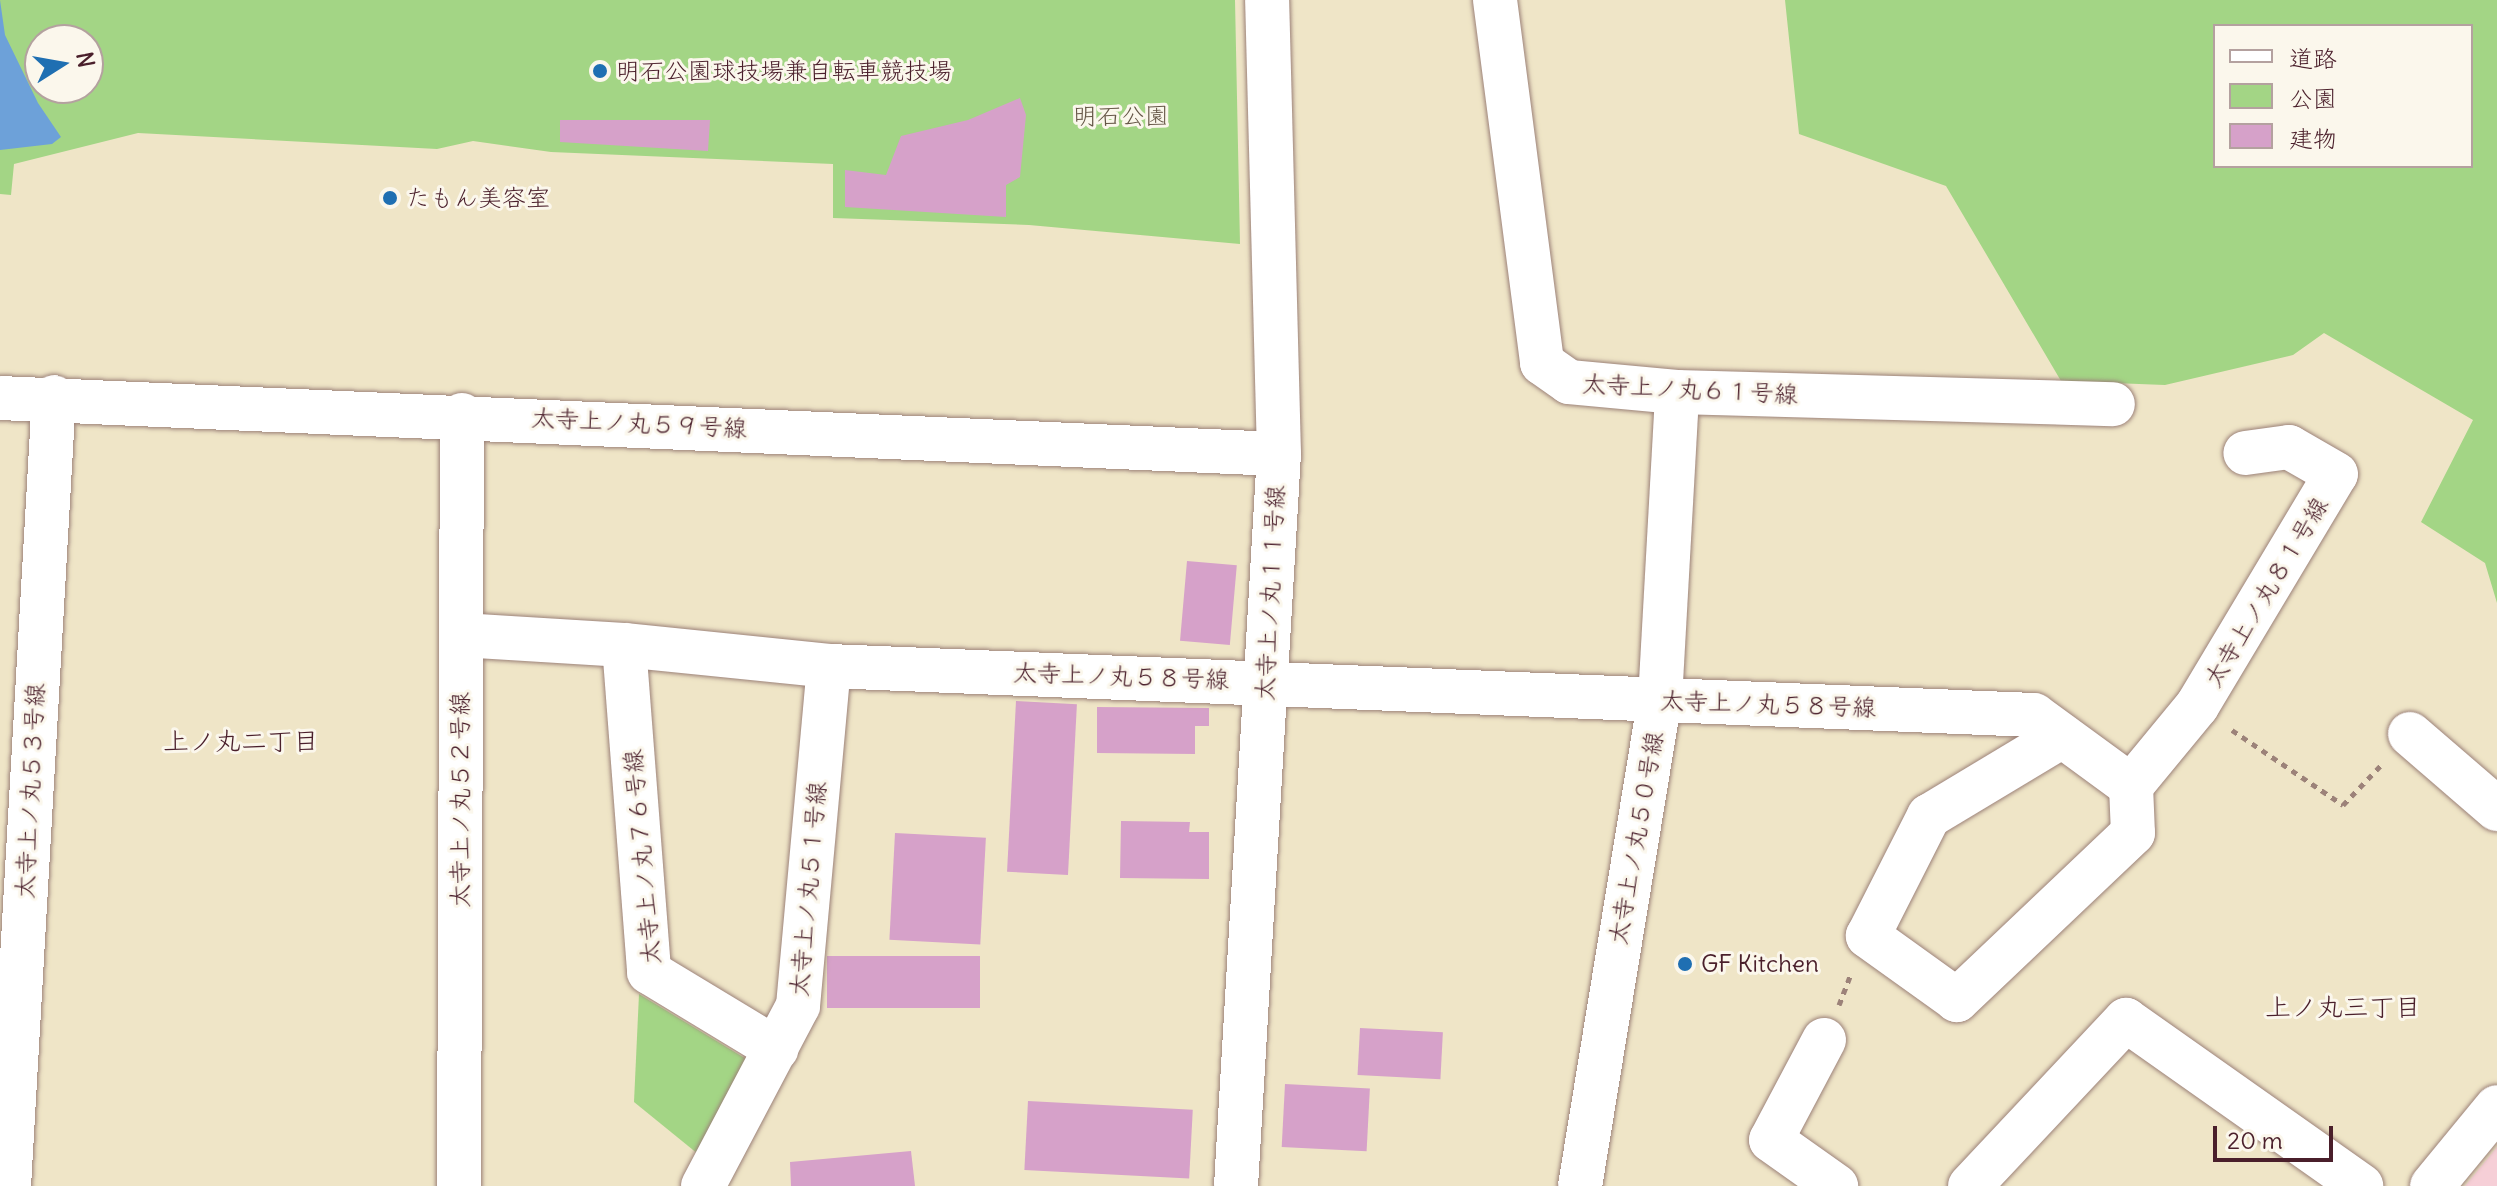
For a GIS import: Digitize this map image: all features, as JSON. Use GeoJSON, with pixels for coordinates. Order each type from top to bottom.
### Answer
{"type":"FeatureCollection","features":[{"type":"Feature","properties":{"kind":"street","name":"太寺上ノ丸１１号線"},"geometry":{"type":"LineString","coordinates":[[1236,1186],[1279,454],[1267,0]]}},
{"type":"Feature","properties":{"kind":"street","name":"太寺上ノ丸６１号線"},"geometry":{"type":"LineString","coordinates":[[1495,0],[1542,363],[1569,382],[1677,392],[2113,404]]}},
{"type":"Feature","properties":{"kind":"street","name":"太寺上ノ丸５０号線"},"geometry":{"type":"LineString","coordinates":[[1580,1186],[1660,700],[1677,392]]}},
{"type":"Feature","properties":{"kind":"street","name":"太寺上ノ丸５９号線"},"geometry":{"type":"LineString","coordinates":[[0,398],[54,397],[1279,454]]}},
{"type":"Feature","properties":{"kind":"street","name":"太寺上ノ丸５３号線"},"geometry":{"type":"LineString","coordinates":[[9,1186],[11,930],[54,397]]}},
{"type":"Feature","properties":{"kind":"street","name":"太寺上ノ丸５２号線"},"geometry":{"type":"LineString","coordinates":[[459,1186],[462,415]]}},
{"type":"Feature","properties":{"kind":"street","name":"太寺上ノ丸８１号線"},"geometry":{"type":"LineString","coordinates":[[2131,786],[2197,706],[2336,474],[2289,447],[2245,453]]}},
{"type":"Feature","properties":{"kind":"street","name":"太寺上ノ丸５８号線"},"geometry":{"type":"LineString","coordinates":[[461,635],[624,645],[829,666],[1265,681],[2034,715],[2131,786]]}},
{"type":"Feature","properties":{"kind":"street","name":"太寺上ノ丸７６号線"},"geometry":{"type":"LineString","coordinates":[[624,645],[649,972],[776,1049]]}},
{"type":"Feature","properties":{"kind":"street","name":"太寺上ノ丸５１号線"},"geometry":{"type":"LineString","coordinates":[[703,1186],[798,1006],[829,666]]}},
{"type":"Feature","properties":{"kind":"street"},"geometry":{"type":"LineString","coordinates":[[2410,734],[2497,809]]}},
{"type":"Feature","properties":{"kind":"street"},"geometry":{"type":"LineString","coordinates":[[2062,736],[1929,816],[1868,936],[1957,1000],[2133,833],[2131,786]]}},
{"type":"Feature","properties":{"kind":"street"},"geometry":{"type":"LineString","coordinates":[[1970,1186],[2126,1020],[2361,1186]]}},
{"type":"Feature","properties":{"kind":"street"},"geometry":{"type":"LineString","coordinates":[[1824,1040],[1771,1140],[1836,1186]]}},
{"type":"Feature","properties":{"kind":"street"},"geometry":{"type":"LineString","coordinates":[[2432,1186],[2497,1107]]}},
{"type":"Feature","properties":{"kind":"path"},"geometry":{"type":"LineString","coordinates":[[2197,706],[2343,805],[2410,734]]}},
{"type":"Feature","properties":{"kind":"path"},"geometry":{"type":"LineString","coordinates":[[1824,1040],[1868,936]]}},
{"type":"Feature","properties":{"kind":"shaded area"},"geometry":{"type":"Polygon","coordinates":[[[2497,1147],[2497,1186],[2465,1186],[2497,1147]]]}},
{"type":"Feature","properties":{"kind":"green space","name":"明石公園"},"geometry":{"type":"Polygon","coordinates":[[[0,0],[1235,0],[1240,244],[1029,225],[833,218],[833,164],[551,152],[473,141],[437,149],[138,133],[14,164],[11,195],[0,194],[0,0]]]}},
{"type":"Feature","properties":{"kind":"green space"},"geometry":{"type":"Polygon","coordinates":[[[1785,0],[2497,0],[2497,603],[2485,563],[2421,522],[2473,420],[2324,333],[2293,355],[2165,385],[2061,381],[1946,186],[1799,134],[1785,0]]]}},
{"type":"Feature","properties":{"kind":"green space"},"geometry":{"type":"Polygon","coordinates":[[[639,994],[748,1060],[698,1154],[634,1102],[639,994]]]}},
{"type":"Feature","properties":{"kind":"water"},"geometry":{"type":"Polygon","coordinates":[[[0,0],[5,35],[24,74],[24,104],[39,104],[61,137],[52,144],[0,150],[0,0]]]}},
{"type":"Feature","properties":{"kind":"building"},"geometry":{"type":"Polygon","coordinates":[[[1020,98],[1026,115],[1020,177],[1006,185],[1006,217],[845,207],[845,170],[886,175],[901,136],[968,120],[1020,98]]]}},
{"type":"Feature","properties":{"kind":"building"},"geometry":{"type":"Polygon","coordinates":[[[560,120],[710,120],[708,151],[560,142],[560,120]]]}},
{"type":"Feature","properties":{"kind":"building"},"geometry":{"type":"Polygon","coordinates":[[[1187,561],[1237,565],[1230,645],[1180,641],[1187,561]]]}},
{"type":"Feature","properties":{"kind":"building"},"geometry":{"type":"Polygon","coordinates":[[[1016,701],[1077,704],[1068,875],[1007,872],[1016,701]]]}},
{"type":"Feature","properties":{"kind":"building"},"geometry":{"type":"Polygon","coordinates":[[[1097,707],[1209,708],[1209,726],[1195,726],[1195,754],[1097,753],[1097,707]]]}},
{"type":"Feature","properties":{"kind":"building"},"geometry":{"type":"Polygon","coordinates":[[[1121,821],[1190,822],[1189,832],[1209,832],[1209,879],[1120,878],[1121,821]]]}},
{"type":"Feature","properties":{"kind":"building"},"geometry":{"type":"Polygon","coordinates":[[[895,833],[986,838],[980,945],[889,940],[895,833]]]}},
{"type":"Feature","properties":{"kind":"building"},"geometry":{"type":"Polygon","coordinates":[[[827,956],[980,956],[980,1008],[827,1008],[827,956]]]}},
{"type":"Feature","properties":{"kind":"building"},"geometry":{"type":"Polygon","coordinates":[[[1360,1028],[1443,1032],[1440,1079],[1358,1075],[1360,1028]]]}},
{"type":"Feature","properties":{"kind":"building"},"geometry":{"type":"Polygon","coordinates":[[[1285,1084],[1370,1088],[1367,1151],[1282,1147],[1285,1084]]]}},
{"type":"Feature","properties":{"kind":"building"},"geometry":{"type":"Polygon","coordinates":[[[1028,1101],[1193,1110],[1189,1179],[1024,1170],[1028,1101]]]}},
{"type":"Feature","properties":{"kind":"building"},"geometry":{"type":"Polygon","coordinates":[[[911,1151],[915,1186],[791,1186],[790,1162],[911,1151]]]}},
{"type":"Feature","properties":{"kind":"place","name":"明石公園球技場兼自転車競技場"},"geometry":{"type":"Point","coordinates":[600,71]}},
{"type":"Feature","properties":{"kind":"place","name":"たもん美容室"},"geometry":{"type":"Point","coordinates":[390,198]}},
{"type":"Feature","properties":{"kind":"place","name":"GF Kitchen"},"geometry":{"type":"Point","coordinates":[1685,964]}},
{"type":"Feature","properties":{"kind":"district","name":"上ノ丸二丁目"},"geometry":{"type":"Point","coordinates":[241,741]}},
{"type":"Feature","properties":{"kind":"district","name":"上ノ丸三丁目"},"geometry":{"type":"Point","coordinates":[2343,1007]}}]}
